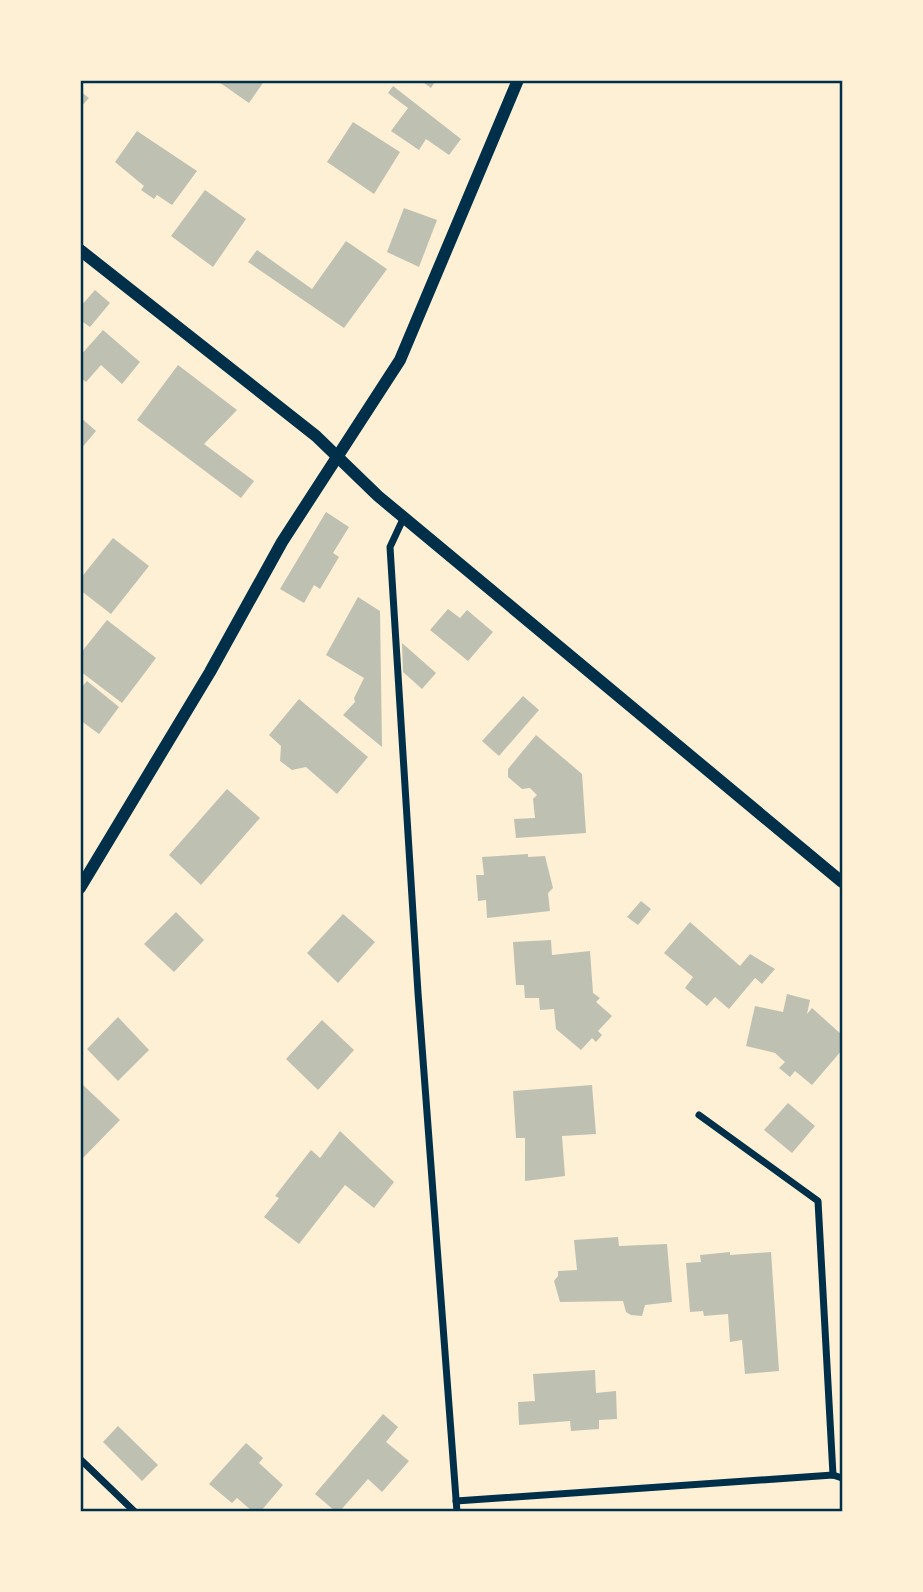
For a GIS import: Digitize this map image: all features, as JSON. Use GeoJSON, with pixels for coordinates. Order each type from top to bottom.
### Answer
{"type":"FeatureCollection","features":[{"type":"Feature","properties":{"kind":"street"},"geometry":{"type":"LineString","coordinates":[[80,888],[211,672],[282,542],[400,360],[518,80]]}},
{"type":"Feature","properties":{"kind":"street"},"geometry":{"type":"LineString","coordinates":[[80,250],[339,457],[404,517],[842,882]]}},
{"type":"Feature","properties":{"kind":"street"},"geometry":{"type":"LineString","coordinates":[[404,517],[390,547],[418,992],[457,1511]]}},
{"type":"Feature","properties":{"kind":"street"},"geometry":{"type":"LineString","coordinates":[[699,1115],[818,1201],[833,1475]]}},
{"type":"Feature","properties":{"kind":"street"},"geometry":{"type":"LineString","coordinates":[[80,1459],[135,1511]]}},
{"type":"Feature","properties":{"kind":"street"},"geometry":{"type":"LineString","coordinates":[[456,1500],[833,1475],[842,1478]]}},
{"type":"Feature","properties":{"kind":"building"},"geometry":{"type":"Polygon","coordinates":[[[216,80],[265,80],[249,103],[216,80]]]}},
{"type":"Feature","properties":{"kind":"building"},"geometry":{"type":"Polygon","coordinates":[[[420,80],[436,80],[431,88],[420,80]]]}},
{"type":"Feature","properties":{"kind":"building"},"geometry":{"type":"Polygon","coordinates":[[[393,86],[461,139],[449,155],[426,139],[419,150],[391,131],[408,108],[388,93],[393,86]]]}},
{"type":"Feature","properties":{"kind":"building"},"geometry":{"type":"Polygon","coordinates":[[[80,91],[89,98],[80,108],[80,91]]]}},
{"type":"Feature","properties":{"kind":"building"},"geometry":{"type":"Polygon","coordinates":[[[353,122],[400,152],[374,194],[327,162],[353,122]]]}},
{"type":"Feature","properties":{"kind":"building"},"geometry":{"type":"Polygon","coordinates":[[[137,131],[197,171],[172,205],[157,195],[154,199],[141,190],[144,186],[115,162],[137,131]]]}},
{"type":"Feature","properties":{"kind":"building"},"geometry":{"type":"Polygon","coordinates":[[[205,190],[246,219],[213,267],[171,236],[205,190]]]}},
{"type":"Feature","properties":{"kind":"building"},"geometry":{"type":"Polygon","coordinates":[[[404,208],[437,220],[419,267],[387,252],[404,208]]]}},
{"type":"Feature","properties":{"kind":"building"},"geometry":{"type":"Polygon","coordinates":[[[346,241],[387,269],[344,328],[248,262],[257,250],[312,289],[346,241]]]}},
{"type":"Feature","properties":{"kind":"building"},"geometry":{"type":"Polygon","coordinates":[[[95,290],[110,303],[90,327],[80,320],[80,307],[95,290]]]}},
{"type":"Feature","properties":{"kind":"building"},"geometry":{"type":"Polygon","coordinates":[[[103,330],[140,362],[122,384],[101,365],[86,382],[80,377],[80,356],[103,330]]]}},
{"type":"Feature","properties":{"kind":"building"},"geometry":{"type":"Polygon","coordinates":[[[178,365],[237,410],[204,444],[254,481],[241,498],[137,420],[178,365]]]}},
{"type":"Feature","properties":{"kind":"building"},"geometry":{"type":"Polygon","coordinates":[[[80,417],[96,431],[80,450],[80,417]]]}},
{"type":"Feature","properties":{"kind":"building"},"geometry":{"type":"Polygon","coordinates":[[[326,512],[349,527],[333,553],[339,557],[320,589],[314,585],[304,603],[280,589],[326,512]]]}},
{"type":"Feature","properties":{"kind":"building"},"geometry":{"type":"Polygon","coordinates":[[[113,538],[149,566],[111,614],[80,590],[80,579],[113,538]]]}},
{"type":"Feature","properties":{"kind":"building"},"geometry":{"type":"Polygon","coordinates":[[[358,597],[380,611],[382,747],[343,715],[355,702],[354,698],[364,678],[326,655],[358,597]]]}},
{"type":"Feature","properties":{"kind":"building"},"geometry":{"type":"Polygon","coordinates":[[[448,609],[460,618],[467,610],[493,632],[468,661],[430,630],[448,609]]]}},
{"type":"Feature","properties":{"kind":"building"},"geometry":{"type":"Polygon","coordinates":[[[107,620],[156,658],[122,703],[80,671],[80,654],[107,620]]]}},
{"type":"Feature","properties":{"kind":"building"},"geometry":{"type":"Polygon","coordinates":[[[402,643],[436,673],[422,689],[403,672],[402,643]]]}},
{"type":"Feature","properties":{"kind":"building"},"geometry":{"type":"Polygon","coordinates":[[[87,681],[119,707],[99,734],[80,720],[80,689],[87,681]]]}},
{"type":"Feature","properties":{"kind":"building"},"geometry":{"type":"Polygon","coordinates":[[[523,696],[539,710],[499,756],[482,741],[523,696]]]}},
{"type":"Feature","properties":{"kind":"building"},"geometry":{"type":"Polygon","coordinates":[[[299,699],[368,757],[337,794],[306,767],[292,770],[280,761],[281,746],[269,735],[299,699]]]}},
{"type":"Feature","properties":{"kind":"building"},"geometry":{"type":"Polygon","coordinates":[[[536,735],[582,774],[586,833],[516,838],[514,819],[535,818],[533,799],[537,795],[530,788],[522,789],[508,777],[508,769],[536,735]]]}},
{"type":"Feature","properties":{"kind":"building"},"geometry":{"type":"Polygon","coordinates":[[[227,789],[260,818],[201,885],[169,855],[227,789]]]}},
{"type":"Feature","properties":{"kind":"building"},"geometry":{"type":"Polygon","coordinates":[[[528,854],[528,857],[545,856],[553,888],[548,893],[550,911],[487,918],[486,900],[478,901],[476,875],[484,875],[482,857],[528,854]]]}},
{"type":"Feature","properties":{"kind":"building"},"geometry":{"type":"Polygon","coordinates":[[[641,901],[651,909],[638,925],[627,917],[641,901]]]}},
{"type":"Feature","properties":{"kind":"building"},"geometry":{"type":"Polygon","coordinates":[[[176,912],[204,940],[174,972],[144,944],[176,912]]]}},
{"type":"Feature","properties":{"kind":"building"},"geometry":{"type":"Polygon","coordinates":[[[343,914],[375,942],[338,983],[307,953],[343,914]]]}},
{"type":"Feature","properties":{"kind":"building"},"geometry":{"type":"Polygon","coordinates":[[[690,922],[740,966],[750,954],[775,969],[762,984],[755,978],[729,1009],[715,997],[707,1006],[685,988],[693,977],[664,953],[690,922]]]}},
{"type":"Feature","properties":{"kind":"building"},"geometry":{"type":"Polygon","coordinates":[[[551,940],[552,955],[590,951],[593,993],[600,998],[596,1002],[612,1016],[598,1031],[602,1035],[596,1042],[592,1038],[581,1050],[556,1029],[554,1009],[540,1010],[539,998],[525,998],[524,985],[516,985],[513,942],[551,940]]]}},
{"type":"Feature","properties":{"kind":"building"},"geometry":{"type":"Polygon","coordinates":[[[787,994],[810,1000],[807,1014],[812,1008],[842,1035],[842,1050],[812,1085],[795,1071],[790,1077],[779,1068],[785,1062],[775,1053],[746,1046],[755,1006],[783,1012],[787,994]]]}},
{"type":"Feature","properties":{"kind":"building"},"geometry":{"type":"Polygon","coordinates":[[[118,1017],[149,1050],[118,1081],[87,1049],[118,1017]]]}},
{"type":"Feature","properties":{"kind":"building"},"geometry":{"type":"Polygon","coordinates":[[[322,1020],[354,1050],[318,1090],[286,1059],[322,1020]]]}},
{"type":"Feature","properties":{"kind":"building"},"geometry":{"type":"Polygon","coordinates":[[[83,1085],[120,1120],[80,1161],[80,1087],[83,1085]]]}},
{"type":"Feature","properties":{"kind":"building"},"geometry":{"type":"Polygon","coordinates":[[[592,1085],[596,1134],[562,1136],[565,1176],[525,1181],[525,1138],[516,1138],[513,1091],[592,1085]]]}},
{"type":"Feature","properties":{"kind":"building"},"geometry":{"type":"Polygon","coordinates":[[[788,1103],[815,1126],[792,1153],[764,1130],[788,1103]]]}},
{"type":"Feature","properties":{"kind":"building"},"geometry":{"type":"Polygon","coordinates":[[[340,1131],[394,1182],[374,1208],[345,1185],[299,1244],[264,1217],[279,1198],[275,1196],[311,1150],[320,1158],[340,1131]]]}},
{"type":"Feature","properties":{"kind":"building"},"geometry":{"type":"Polygon","coordinates":[[[618,1237],[619,1246],[667,1244],[672,1302],[645,1305],[642,1316],[626,1312],[623,1301],[560,1302],[554,1281],[558,1271],[577,1270],[574,1240],[618,1237]]]}},
{"type":"Feature","properties":{"kind":"building"},"geometry":{"type":"Polygon","coordinates":[[[730,1252],[730,1255],[771,1252],[779,1371],[745,1374],[742,1340],[730,1342],[728,1314],[704,1316],[703,1311],[690,1312],[686,1263],[701,1262],[700,1255],[730,1252]]]}},
{"type":"Feature","properties":{"kind":"building"},"geometry":{"type":"Polygon","coordinates":[[[595,1370],[596,1393],[616,1391],[617,1419],[599,1420],[599,1429],[571,1431],[570,1421],[519,1425],[518,1402],[535,1401],[533,1374],[595,1370]]]}},
{"type":"Feature","properties":{"kind":"building"},"geometry":{"type":"Polygon","coordinates":[[[383,1414],[398,1427],[386,1442],[409,1461],[382,1492],[368,1479],[340,1511],[335,1511],[315,1494],[383,1414]]]}},
{"type":"Feature","properties":{"kind":"building"},"geometry":{"type":"Polygon","coordinates":[[[118,1426],[158,1465],[142,1481],[103,1442],[118,1426]]]}},
{"type":"Feature","properties":{"kind":"building"},"geometry":{"type":"Polygon","coordinates":[[[246,1443],[263,1458],[259,1463],[283,1485],[261,1511],[252,1511],[237,1498],[232,1503],[209,1484],[246,1443]]]}}]}
